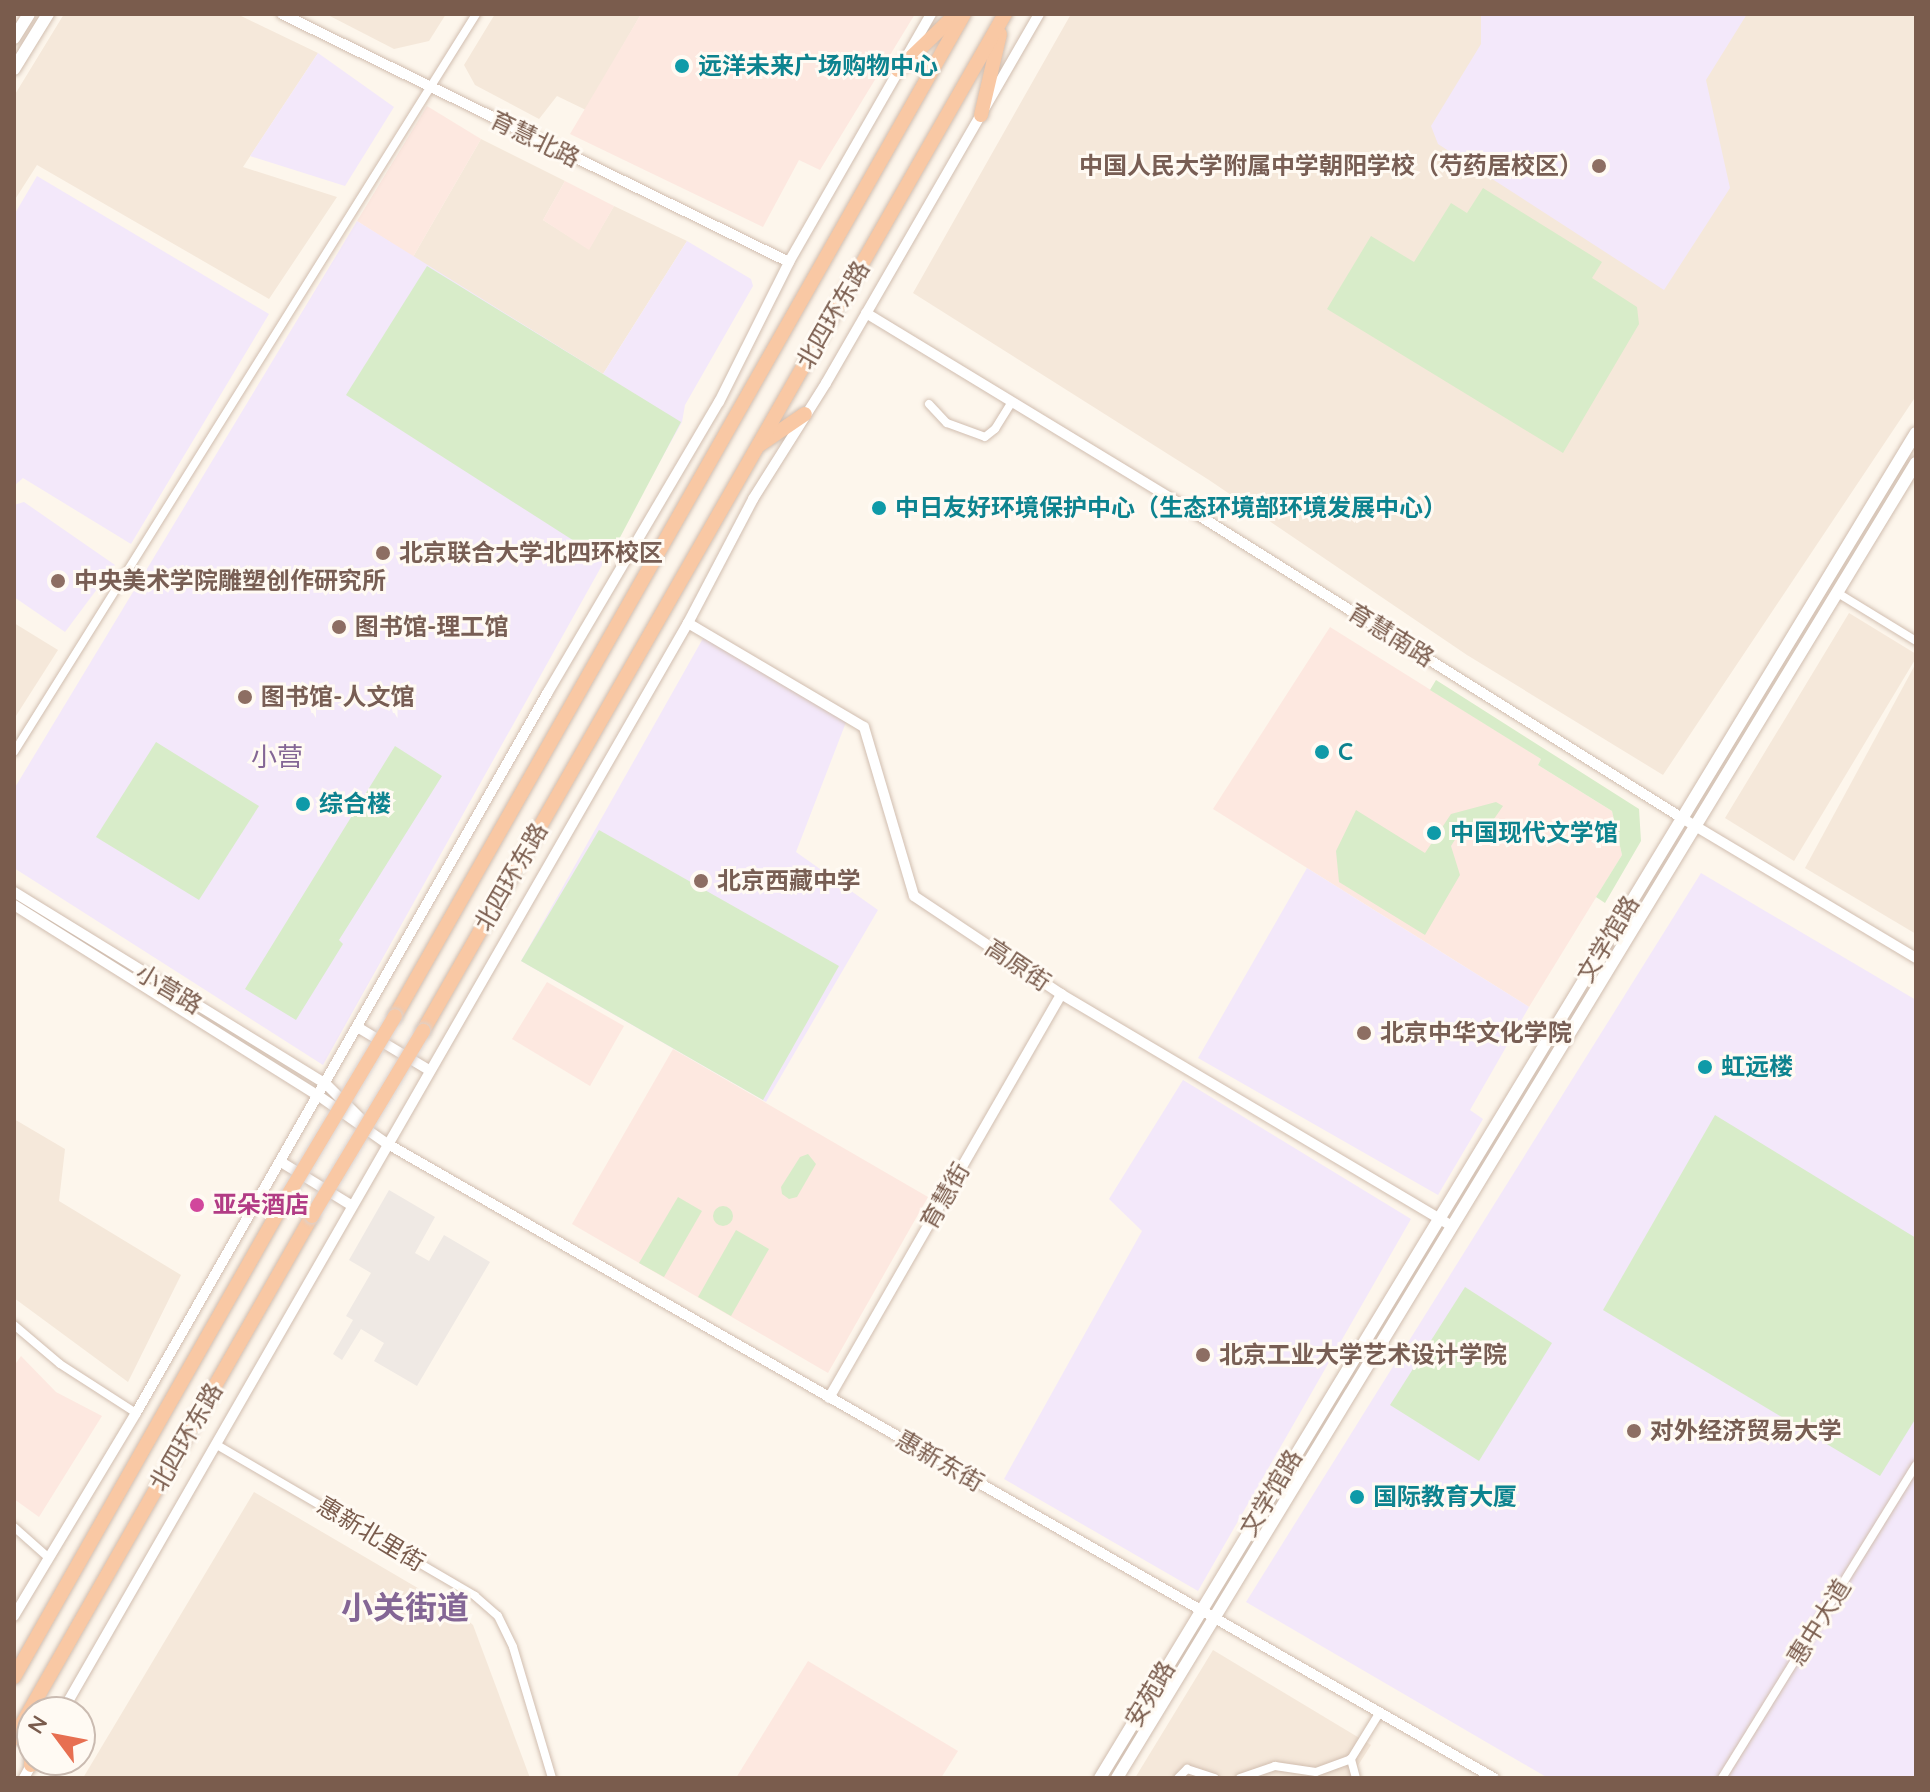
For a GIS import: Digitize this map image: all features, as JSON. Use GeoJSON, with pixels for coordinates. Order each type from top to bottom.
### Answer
{"type":"FeatureCollection","features":[{"type":"Feature","properties":{"kind":"highway"},"geometry":{"type":"LineString","coordinates":[[898,70],[956,14]]}},
{"type":"Feature","properties":{"kind":"highway","name":"北四环东路"},"geometry":{"type":"LineString","coordinates":[[14,1677],[285,1200],[395,1016],[964,14]]}},
{"type":"Feature","properties":{"kind":"highway"},"geometry":{"type":"LineString","coordinates":[[981,115],[1005,15]]}},
{"type":"Feature","properties":{"kind":"highway","name":"北四环东路"},"geometry":{"type":"LineString","coordinates":[[40,1696],[312,1216],[423,1031],[1005,15]]}},
{"type":"Feature","properties":{"kind":"highway"},"geometry":{"type":"LineString","coordinates":[[757,446],[805,414]]}},
{"type":"Feature","properties":{"kind":"highway"},"geometry":{"type":"LineString","coordinates":[[14,1660],[33,1645]]}},
{"type":"Feature","properties":{"kind":"main road"},"geometry":{"type":"LineString","coordinates":[[14,38],[29,14]]}},
{"type":"Feature","properties":{"kind":"main road"},"geometry":{"type":"LineString","coordinates":[[14,69],[48,14]]}},
{"type":"Feature","properties":{"kind":"main road","name":"文学馆路"},"geometry":{"type":"LineString","coordinates":[[1200,1610],[1916,433]]}},
{"type":"Feature","properties":{"kind":"main road","name":"文学馆路"},"geometry":{"type":"LineString","coordinates":[[1214,1618],[1916,463]]}},
{"type":"Feature","properties":{"kind":"main road","name":"安苑路"},"geometry":{"type":"LineString","coordinates":[[1100,1778],[1200,1610]]}},
{"type":"Feature","properties":{"kind":"main road","name":"安苑路"},"geometry":{"type":"LineString","coordinates":[[1117,1778],[1214,1618]]}},
{"type":"Feature","properties":{"kind":"street","name":"育慧北路"},"geometry":{"type":"LineString","coordinates":[[282,14],[789,262]]}},
{"type":"Feature","properties":{"kind":"street"},"geometry":{"type":"LineString","coordinates":[[14,752],[476,14]]}},
{"type":"Feature","properties":{"kind":"street"},"geometry":{"type":"LineString","coordinates":[[14,1616],[136,1413],[359,1028],[548,692],[719,402],[789,262],[931,14]]}},
{"type":"Feature","properties":{"kind":"street","name":"北四环东路"},"geometry":{"type":"LineString","coordinates":[[71,1696],[217,1445],[386,1143],[688,623],[753,499],[866,313],[1039,14]]}},
{"type":"Feature","properties":{"kind":"street","name":"育慧南路"},"geometry":{"type":"LineString","coordinates":[[866,313],[1198,515],[1682,818],[1916,958]]}},
{"type":"Feature","properties":{"kind":"street"},"geometry":{"type":"LineString","coordinates":[[929,404],[947,423],[985,437],[995,429],[1011,403]]}},
{"type":"Feature","properties":{"kind":"street"},"geometry":{"type":"LineString","coordinates":[[1836,592],[1916,641]]}},
{"type":"Feature","properties":{"kind":"street","name":"高原街"},"geometry":{"type":"LineString","coordinates":[[688,623],[864,727],[914,896],[1061,994],[1452,1226]]}},
{"type":"Feature","properties":{"kind":"street","name":"小营路"},"geometry":{"type":"LineString","coordinates":[[14,892],[326,1084],[386,1143]]}},
{"type":"Feature","properties":{"kind":"street","name":"小营路"},"geometry":{"type":"LineString","coordinates":[[14,905],[319,1096],[386,1143]]}},
{"type":"Feature","properties":{"kind":"street","name":"育慧街"},"geometry":{"type":"LineString","coordinates":[[829,1398],[1061,994]]}},
{"type":"Feature","properties":{"kind":"street"},"geometry":{"type":"LineString","coordinates":[[359,1028],[429,1070]]}},
{"type":"Feature","properties":{"kind":"street","name":"惠新东街"},"geometry":{"type":"LineString","coordinates":[[386,1143],[1494,1778]]}},
{"type":"Feature","properties":{"kind":"street"},"geometry":{"type":"LineString","coordinates":[[281,1162],[351,1205]]}},
{"type":"Feature","properties":{"kind":"street"},"geometry":{"type":"LineString","coordinates":[[14,1325],[60,1364],[136,1413]]}},
{"type":"Feature","properties":{"kind":"street","name":"惠新北里街"},"geometry":{"type":"LineString","coordinates":[[217,1445],[475,1596],[498,1616],[513,1647],[552,1778]]}},
{"type":"Feature","properties":{"kind":"street","name":"惠中大道"},"geometry":{"type":"LineString","coordinates":[[1722,1778],[1916,1465]]}},
{"type":"Feature","properties":{"kind":"street"},"geometry":{"type":"LineString","coordinates":[[14,1527],[49,1558]]}},
{"type":"Feature","properties":{"kind":"street"},"geometry":{"type":"LineString","coordinates":[[1240,1778],[1275,1766],[1316,1772],[1351,1759],[1380,1712]]}},
{"type":"Feature","properties":{"kind":"street"},"geometry":{"type":"LineString","coordinates":[[1351,1759],[1356,1778]]}},
{"type":"Feature","properties":{"kind":"street"},"geometry":{"type":"LineString","coordinates":[[1178,1778],[1187,1769],[1215,1778]]}},
{"type":"Feature","properties":{"kind":"shaded area"},"geometry":{"type":"Polygon","coordinates":[[[64,14],[237,14],[318,53],[243,167],[337,197],[269,299],[37,165],[14,201],[14,96],[64,14]]]}},
{"type":"Feature","properties":{"kind":"shaded area"},"geometry":{"type":"Polygon","coordinates":[[[326,14],[446,14],[429,41],[394,49],[326,14]]]}},
{"type":"Feature","properties":{"kind":"shaded area"},"geometry":{"type":"Polygon","coordinates":[[[495,14],[641,14],[586,110],[557,96],[539,119],[475,85],[464,65],[495,14]]]}},
{"type":"Feature","properties":{"kind":"shaded area"},"geometry":{"type":"Polygon","coordinates":[[[641,14],[915,14],[820,170],[799,160],[763,227],[570,134],[641,14]]]}},
{"type":"Feature","properties":{"kind":"shaded area"},"geometry":{"type":"Polygon","coordinates":[[[1071,14],[1916,14],[1916,396],[1663,775],[1467,655],[1209,480],[913,293],[1071,14]]]}},
{"type":"Feature","properties":{"kind":"shaded area","name":"中国人民大学附属中学朝阳学校（芍药居校区）"},"geometry":{"type":"Polygon","coordinates":[[[1481,14],[1747,14],[1706,80],[1730,188],[1664,290],[1438,144],[1431,126],[1481,44],[1481,14]]]}},
{"type":"Feature","properties":{"kind":"shaded area"},"geometry":{"type":"Polygon","coordinates":[[[318,53],[394,107],[345,186],[250,156],[318,53]]]}},
{"type":"Feature","properties":{"kind":"shaded area"},"geometry":{"type":"Polygon","coordinates":[[[427,106],[481,139],[413,257],[357,221],[427,106]]]}},
{"type":"Feature","properties":{"kind":"shaded area"},"geometry":{"type":"Polygon","coordinates":[[[481,139],[565,181],[543,220],[589,249],[614,206],[687,241],[603,374],[413,257],[481,139]]]}},
{"type":"Feature","properties":{"kind":"shaded area"},"geometry":{"type":"Polygon","coordinates":[[[37,176],[269,314],[131,544],[23,478],[14,486],[14,215],[37,176]]]}},
{"type":"Feature","properties":{"kind":"shaded area"},"geometry":{"type":"Polygon","coordinates":[[[565,181],[614,206],[589,250],[543,220],[565,181]]]}},
{"type":"Feature","properties":{"kind":"shaded area","name":"北京联合大学北四环校区"},"geometry":{"type":"Polygon","coordinates":[[[357,221],[603,374],[687,241],[751,279],[753,286],[685,405],[682,422],[323,1065],[14,868],[14,789],[357,221]]]}},
{"type":"Feature","properties":{"kind":"shaded area","name":"中央美术学院雕塑创作研究所"},"geometry":{"type":"Polygon","coordinates":[[[24,502],[115,565],[65,632],[14,597],[14,505],[24,502]]]}},
{"type":"Feature","properties":{"kind":"shaded area"},"geometry":{"type":"Polygon","coordinates":[[[1849,613],[1916,654],[1916,658],[1794,861],[1725,818],[1849,613]]]}},
{"type":"Feature","properties":{"kind":"shaded area"},"geometry":{"type":"Polygon","coordinates":[[[14,623],[58,650],[14,719],[14,623]]]}},
{"type":"Feature","properties":{"kind":"shaded area","name":"中国现代文学馆"},"geometry":{"type":"Polygon","coordinates":[[[1330,627],[1541,759],[1538,765],[1612,811],[1622,855],[1529,1007],[1213,809],[1330,627]]]}},
{"type":"Feature","properties":{"kind":"shaded area","name":"北京西藏中学"},"geometry":{"type":"Polygon","coordinates":[[[706,633],[848,717],[796,852],[878,910],[766,1102],[521,961],[706,633]]]}},
{"type":"Feature","properties":{"kind":"shaded area"},"geometry":{"type":"Polygon","coordinates":[[[1916,663],[1916,934],[1805,868],[1916,663]]]}},
{"type":"Feature","properties":{"kind":"shaded area","name":"北京中华文化学院"},"geometry":{"type":"Polygon","coordinates":[[[1307,868],[1529,1007],[1470,1110],[1483,1119],[1438,1195],[1198,1058],[1307,868]]]}},
{"type":"Feature","properties":{"kind":"shaded area","name":"对外经济贸易大学"},"geometry":{"type":"Polygon","coordinates":[[[1701,873],[1916,1000],[1916,1778],[1548,1778],[1246,1602],[1701,873]]]}},
{"type":"Feature","properties":{"kind":"shaded area"},"geometry":{"type":"Polygon","coordinates":[[[547,982],[624,1026],[590,1086],[512,1039],[547,982]]]}},
{"type":"Feature","properties":{"kind":"shaded area"},"geometry":{"type":"Polygon","coordinates":[[[673,1049],[928,1197],[828,1373],[572,1224],[673,1049]]]}},
{"type":"Feature","properties":{"kind":"shaded area","name":"北京工业大学艺术设计学院"},"geometry":{"type":"Polygon","coordinates":[[[1183,1080],[1411,1219],[1198,1591],[1004,1479],[1142,1231],[1109,1199],[1183,1080]]]}},
{"type":"Feature","properties":{"kind":"shaded area"},"geometry":{"type":"Polygon","coordinates":[[[14,1119],[65,1149],[59,1201],[181,1275],[128,1382],[14,1298],[14,1119]]]}},
{"type":"Feature","properties":{"kind":"shaded area"},"geometry":{"type":"Polygon","coordinates":[[[389,1190],[435,1217],[415,1253],[429,1261],[444,1235],[490,1262],[417,1386],[374,1361],[384,1343],[361,1329],[342,1360],[333,1354],[353,1320],[346,1316],[371,1273],[349,1260],[389,1190]]]}},
{"type":"Feature","properties":{"kind":"shaded area"},"geometry":{"type":"Polygon","coordinates":[[[21,1356],[56,1392],[102,1416],[39,1517],[14,1499],[14,1366],[21,1356]]]}},
{"type":"Feature","properties":{"kind":"shaded area"},"geometry":{"type":"Polygon","coordinates":[[[254,1492],[457,1611],[473,1625],[530,1778],[83,1778],[96,1776],[96,1756],[254,1492]]]}},
{"type":"Feature","properties":{"kind":"shaded area"},"geometry":{"type":"Polygon","coordinates":[[[1213,1650],[1371,1745],[1350,1778],[1135,1778],[1213,1650]]]}},
{"type":"Feature","properties":{"kind":"shaded area"},"geometry":{"type":"Polygon","coordinates":[[[808,1661],[958,1751],[941,1778],[736,1778],[808,1661]]]}},
{"type":"Feature","properties":{"kind":"green space"},"geometry":{"type":"Polygon","coordinates":[[[1483,188],[1602,262],[1592,278],[1637,307],[1639,324],[1563,453],[1327,309],[1371,236],[1414,262],[1451,203],[1467,213],[1483,188]]]}},
{"type":"Feature","properties":{"kind":"green space"},"geometry":{"type":"Polygon","coordinates":[[[427,266],[681,422],[607,562],[346,395],[427,266]]]}},
{"type":"Feature","properties":{"kind":"green space"},"geometry":{"type":"Polygon","coordinates":[[[1436,680],[1639,809],[1641,841],[1605,903],[1596,897],[1622,855],[1612,811],[1538,765],[1541,759],[1430,690],[1436,680]]]}},
{"type":"Feature","properties":{"kind":"green space"},"geometry":{"type":"Polygon","coordinates":[[[156,742],[259,806],[199,900],[96,837],[156,742]]]}},
{"type":"Feature","properties":{"kind":"green space"},"geometry":{"type":"Polygon","coordinates":[[[395,746],[442,776],[339,940],[343,944],[296,1020],[245,989],[395,746]]]}},
{"type":"Feature","properties":{"kind":"green space"},"geometry":{"type":"Polygon","coordinates":[[[1496,802],[1503,806],[1494,819],[1465,824],[1451,846],[1460,875],[1425,935],[1339,882],[1336,851],[1356,810],[1425,853],[1451,814],[1496,802]]]}},
{"type":"Feature","properties":{"kind":"green space"},"geometry":{"type":"Polygon","coordinates":[[[599,830],[839,966],[763,1100],[521,961],[599,830]]]}},
{"type":"Feature","properties":{"kind":"green space"},"geometry":{"type":"Polygon","coordinates":[[[1715,1115],[1916,1238],[1916,1418],[1880,1476],[1603,1310],[1715,1115]]]}},
{"type":"Feature","properties":{"kind":"green space"},"geometry":{"type":"Polygon","coordinates":[[[808,1154],[816,1164],[797,1197],[789,1199],[782,1194],[781,1187],[800,1157],[808,1154]]]}},
{"type":"Feature","properties":{"kind":"green space"},"geometry":{"type":"Polygon","coordinates":[[[678,1197],[702,1211],[664,1277],[639,1263],[678,1197]]]}},
{"type":"Feature","properties":{"kind":"green space"},"geometry":{"type":"Polygon","coordinates":[[[723,1206],[730,1209],[733,1216],[730,1223],[723,1226],[716,1223],[713,1216],[716,1209],[723,1206]]]}},
{"type":"Feature","properties":{"kind":"green space"},"geometry":{"type":"Polygon","coordinates":[[[736,1230],[769,1249],[731,1316],[698,1297],[736,1230]]]}},
{"type":"Feature","properties":{"kind":"green space"},"geometry":{"type":"Polygon","coordinates":[[[1465,1287],[1552,1343],[1479,1461],[1390,1405],[1465,1287]]]}},
{"type":"Feature","properties":{"kind":"place","name":"远洋未来广场购物中心"},"geometry":{"type":"Point","coordinates":[682,66]}},
{"type":"Feature","properties":{"kind":"place","name":"中国人民大学附属中学朝阳学校（芍药居校区）"},"geometry":{"type":"Point","coordinates":[1599,166]}},
{"type":"Feature","properties":{"kind":"place","name":"中日友好环境保护中心（生态环境部环境发展中心）"},"geometry":{"type":"Point","coordinates":[879,508]}},
{"type":"Feature","properties":{"kind":"place","name":"北京联合大学北四环校区"},"geometry":{"type":"Point","coordinates":[383,553]}},
{"type":"Feature","properties":{"kind":"place","name":"中央美术学院雕塑创作研究所"},"geometry":{"type":"Point","coordinates":[58,581]}},
{"type":"Feature","properties":{"kind":"place","name":"图书馆-理工馆"},"geometry":{"type":"Point","coordinates":[339,627]}},
{"type":"Feature","properties":{"kind":"place","name":"图书馆-人文馆"},"geometry":{"type":"Point","coordinates":[245,697]}},
{"type":"Feature","properties":{"kind":"place","name":"C"},"geometry":{"type":"Point","coordinates":[1322,752]}},
{"type":"Feature","properties":{"kind":"place","name":"综合楼"},"geometry":{"type":"Point","coordinates":[303,804]}},
{"type":"Feature","properties":{"kind":"place","name":"中国现代文学馆"},"geometry":{"type":"Point","coordinates":[1434,833]}},
{"type":"Feature","properties":{"kind":"place","name":"北京西藏中学"},"geometry":{"type":"Point","coordinates":[701,881]}},
{"type":"Feature","properties":{"kind":"place","name":"北京中华文化学院"},"geometry":{"type":"Point","coordinates":[1364,1033]}},
{"type":"Feature","properties":{"kind":"place","name":"虹远楼"},"geometry":{"type":"Point","coordinates":[1705,1067]}},
{"type":"Feature","properties":{"kind":"place","name":"亚朵酒店"},"geometry":{"type":"Point","coordinates":[197,1205]}},
{"type":"Feature","properties":{"kind":"place","name":"北京工业大学艺术设计学院"},"geometry":{"type":"Point","coordinates":[1203,1355]}},
{"type":"Feature","properties":{"kind":"place","name":"对外经济贸易大学"},"geometry":{"type":"Point","coordinates":[1634,1431]}},
{"type":"Feature","properties":{"kind":"place","name":"国际教育大厦"},"geometry":{"type":"Point","coordinates":[1357,1497]}},
{"type":"Feature","properties":{"kind":"district","name":"小营"},"geometry":{"type":"Point","coordinates":[277,757]}},
{"type":"Feature","properties":{"kind":"district","name":"小关街道"},"geometry":{"type":"Point","coordinates":[405,1607]}}]}
